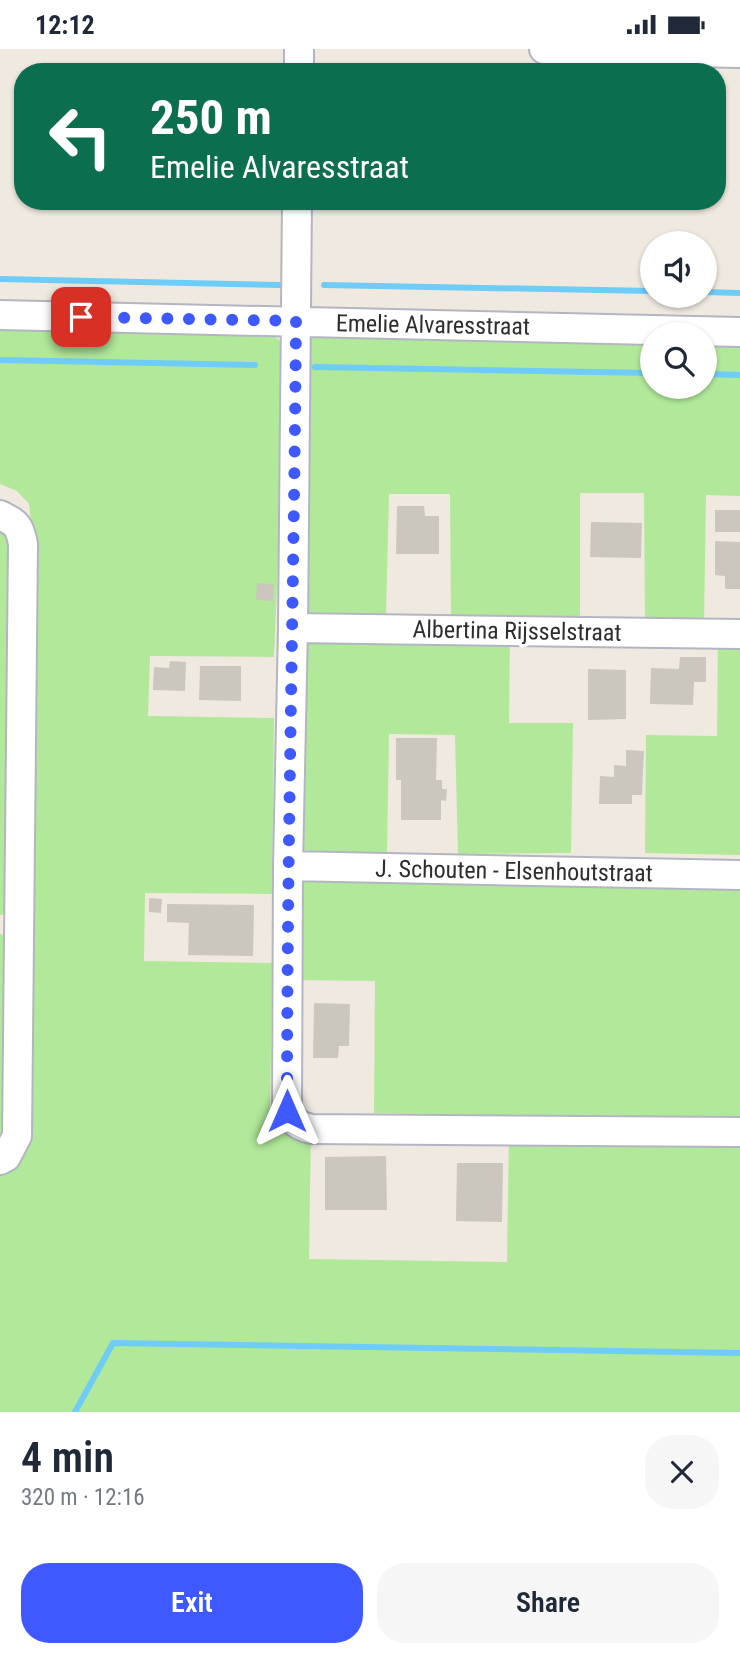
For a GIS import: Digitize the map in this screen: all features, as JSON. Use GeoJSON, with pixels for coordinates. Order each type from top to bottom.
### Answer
{"type":"FeatureCollection","features":[{"type":"Feature","properties":{"kind":"street"},"geometry":{"type":"LineString","coordinates":[[544,49],[740,53]]}},
{"type":"Feature","properties":{"kind":"street"},"geometry":{"type":"LineString","coordinates":[[297,210],[287,1111],[299,1126],[311,1129],[740,1132]]}},
{"type":"Feature","properties":{"kind":"street","name":"Emelie Alvaresstraat"},"geometry":{"type":"LineString","coordinates":[[0,315],[740,332]]}},
{"type":"Feature","properties":{"kind":"street"},"geometry":{"type":"LineString","coordinates":[[0,515],[16,523],[23,544],[9,942],[17,1136],[6,1157],[0,1160]]}},
{"type":"Feature","properties":{"kind":"street","name":"Albertina Rijsselstraat"},"geometry":{"type":"LineString","coordinates":[[293,628],[740,634]]}},
{"type":"Feature","properties":{"kind":"street","name":"J. Schouten - Elsenhoutstraat"},"geometry":{"type":"LineString","coordinates":[[288,866],[740,875]]}},
{"type":"Feature","properties":{"kind":"green space"},"geometry":{"type":"Polygon","coordinates":[[[0,327],[265,332],[278,339],[287,349],[274,657],[150,656],[148,716],[274,718],[272,894],[145,893],[144,961],[272,963],[270,1123],[311,1126],[309,1259],[507,1262],[509,1129],[740,1134],[740,1412],[0,1412],[0,1152],[6,1150],[32,530],[29,504],[17,491],[0,484],[0,327]]]}},
{"type":"Feature","properties":{"kind":"green space"},"geometry":{"type":"Polygon","coordinates":[[[323,334],[640,341],[640,399],[717,399],[717,342],[740,342],[740,496],[706,495],[704,622],[645,622],[644,493],[580,493],[580,620],[451,616],[450,494],[389,494],[386,614],[291,612],[304,345],[311,337],[323,334]]]}},
{"type":"Feature","properties":{"kind":"green space"},"geometry":{"type":"Polygon","coordinates":[[[0,501],[10,507],[7,913],[0,915],[0,501]]]}},
{"type":"Feature","properties":{"kind":"green space"},"geometry":{"type":"Polygon","coordinates":[[[291,627],[510,631],[509,723],[573,723],[571,853],[458,854],[455,735],[389,734],[387,852],[303,850],[293,839],[291,627]]]}},
{"type":"Feature","properties":{"kind":"green space"},"geometry":{"type":"Polygon","coordinates":[[[718,637],[740,638],[740,855],[645,853],[646,735],[717,736],[718,637]]]}},
{"type":"Feature","properties":{"kind":"green space"},"geometry":{"type":"Polygon","coordinates":[[[295,870],[740,873],[740,1120],[374,1113],[375,981],[291,980],[295,870]]]}},
{"type":"Feature","properties":{"kind":"green space"},"geometry":{"type":"Polygon","coordinates":[[[0,934],[9,945],[4,1130],[0,1134],[0,934]]]}},
{"type":"Feature","properties":{"kind":"building"},"geometry":{"type":"Polygon","coordinates":[[[397,506],[424,506],[425,516],[439,516],[439,554],[396,554],[397,506]]]}},
{"type":"Feature","properties":{"kind":"building"},"geometry":{"type":"Polygon","coordinates":[[[715,510],[740,510],[740,532],[715,532],[715,510]]]}},
{"type":"Feature","properties":{"kind":"building"},"geometry":{"type":"Polygon","coordinates":[[[591,522],[642,523],[641,558],[590,557],[591,522]]]}},
{"type":"Feature","properties":{"kind":"building"},"geometry":{"type":"Polygon","coordinates":[[[715,541],[740,542],[740,589],[725,589],[725,576],[715,575],[715,541]]]}},
{"type":"Feature","properties":{"kind":"building"},"geometry":{"type":"Polygon","coordinates":[[[257,583],[274,584],[273,601],[256,600],[257,583]]]}},
{"type":"Feature","properties":{"kind":"building"},"geometry":{"type":"Polygon","coordinates":[[[680,657],[706,657],[706,682],[694,682],[693,705],[650,704],[651,668],[679,669],[680,657]]]}},
{"type":"Feature","properties":{"kind":"building"},"geometry":{"type":"Polygon","coordinates":[[[170,661],[186,662],[185,691],[153,690],[154,667],[169,668],[170,661]]]}},
{"type":"Feature","properties":{"kind":"building"},"geometry":{"type":"Polygon","coordinates":[[[200,666],[241,666],[241,701],[199,700],[200,666]]]}},
{"type":"Feature","properties":{"kind":"building"},"geometry":{"type":"Polygon","coordinates":[[[588,669],[626,670],[626,719],[588,720],[588,669]]]}},
{"type":"Feature","properties":{"kind":"building"},"geometry":{"type":"Polygon","coordinates":[[[396,738],[437,738],[436,780],[442,780],[442,789],[447,789],[446,801],[441,800],[441,820],[401,820],[401,780],[396,780],[396,738]]]}},
{"type":"Feature","properties":{"kind":"building"},"geometry":{"type":"Polygon","coordinates":[[[626,750],[644,751],[642,795],[632,795],[632,804],[599,804],[600,776],[614,777],[614,765],[626,766],[626,750]]]}},
{"type":"Feature","properties":{"kind":"building"},"geometry":{"type":"Polygon","coordinates":[[[149,898],[162,899],[161,913],[149,912],[149,898]]]}},
{"type":"Feature","properties":{"kind":"building"},"geometry":{"type":"Polygon","coordinates":[[[167,904],[254,905],[253,956],[188,955],[189,923],[167,922],[167,904]]]}},
{"type":"Feature","properties":{"kind":"building"},"geometry":{"type":"Polygon","coordinates":[[[314,1003],[350,1004],[349,1046],[339,1046],[338,1058],[313,1058],[314,1003]]]}},
{"type":"Feature","properties":{"kind":"building"},"geometry":{"type":"Polygon","coordinates":[[[386,1156],[387,1210],[325,1210],[325,1157],[386,1156]]]}},
{"type":"Feature","properties":{"kind":"building"},"geometry":{"type":"Polygon","coordinates":[[[457,1163],[503,1163],[502,1222],[456,1221],[457,1163]]]}},
{"type":"Feature","properties":{"kind":"waterway"},"geometry":{"type":"LineString","coordinates":[[0,279],[281,285]]}},
{"type":"Feature","properties":{"kind":"waterway"},"geometry":{"type":"LineString","coordinates":[[324,285],[640,291]]}},
{"type":"Feature","properties":{"kind":"waterway"},"geometry":{"type":"LineString","coordinates":[[717,292],[740,293]]}},
{"type":"Feature","properties":{"kind":"waterway"},"geometry":{"type":"LineString","coordinates":[[0,360],[255,365]]}},
{"type":"Feature","properties":{"kind":"waterway"},"geometry":{"type":"LineString","coordinates":[[315,367],[640,373]]}},
{"type":"Feature","properties":{"kind":"waterway"},"geometry":{"type":"LineString","coordinates":[[717,374],[740,375]]}},
{"type":"Feature","properties":{"kind":"waterway"},"geometry":{"type":"LineString","coordinates":[[75,1412],[113,1343],[740,1353]]}},
{"type":"Feature","properties":{"kind":"route"},"geometry":{"type":"LineString","coordinates":[[81,317],[296,321],[287,1111]]}}]}
